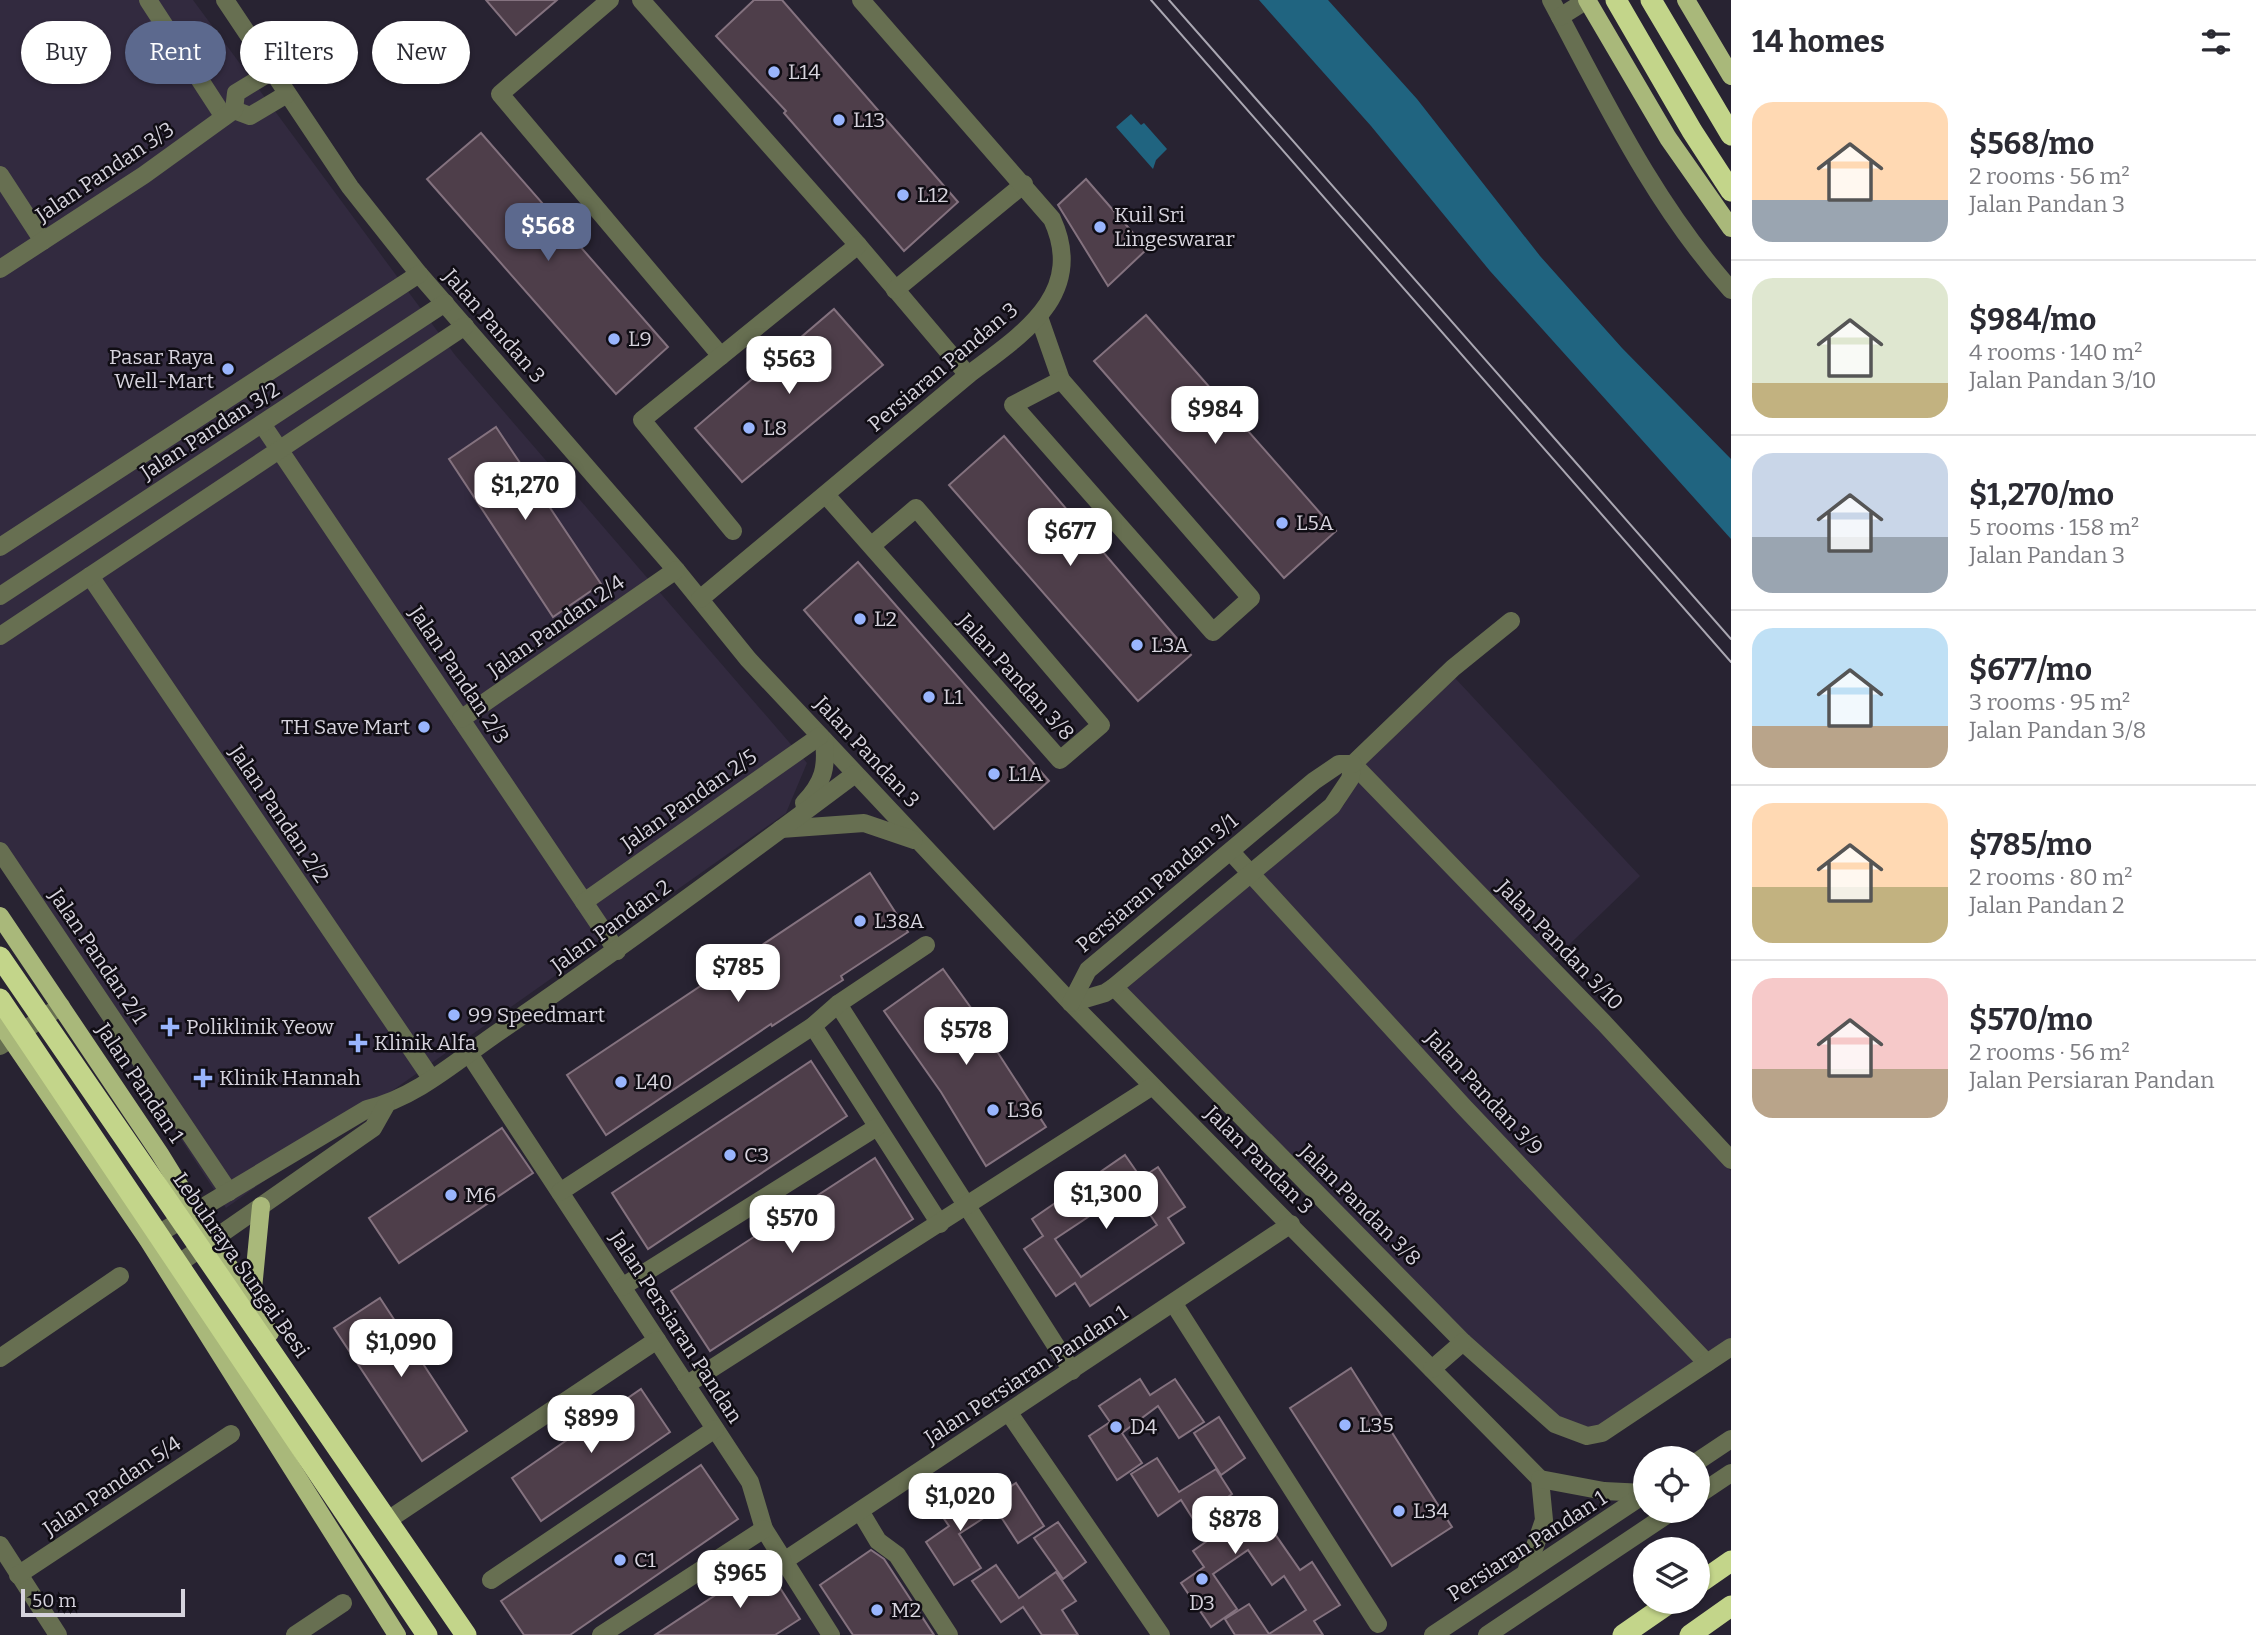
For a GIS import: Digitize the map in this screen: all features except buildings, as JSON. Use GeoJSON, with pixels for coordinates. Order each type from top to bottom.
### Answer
{"type":"FeatureCollection","features":[{"type":"Feature","properties":{"kind":"highway"},"geometry":{"type":"LineString","coordinates":[[1616,0],[1692,131],[1731,191]]}},
{"type":"Feature","properties":{"kind":"highway"},"geometry":{"type":"LineString","coordinates":[[1651,0],[1731,135]]}},
{"type":"Feature","properties":{"kind":"highway","name":"Lebuhraya Sungai Besi"},"geometry":{"type":"LineString","coordinates":[[0,957],[463,1635]]}},
{"type":"Feature","properties":{"kind":"highway"},"geometry":{"type":"LineString","coordinates":[[0,999],[427,1635]]}},
{"type":"Feature","properties":{"kind":"highway"},"geometry":{"type":"LineString","coordinates":[[1710,1576],[1731,1561]]}},
{"type":"Feature","properties":{"kind":"highway"},"geometry":{"type":"LineString","coordinates":[[1690,1635],[1731,1606]]}},
{"type":"Feature","properties":{"kind":"highway"},"geometry":{"type":"LineString","coordinates":[[1623,1635],[1653,1614]]}},
{"type":"Feature","properties":{"kind":"main road"},"geometry":{"type":"LineString","coordinates":[[1587,0],[1668,138],[1731,228]]}},
{"type":"Feature","properties":{"kind":"main road"},"geometry":{"type":"LineString","coordinates":[[1686,0],[1731,76]]}},
{"type":"Feature","properties":{"kind":"main road","name":"Jalan Pandan 1"},"geometry":{"type":"LineString","coordinates":[[0,916],[197,1211],[263,1323],[463,1635]]}},
{"type":"Feature","properties":{"kind":"main road"},"geometry":{"type":"LineString","coordinates":[[4,1036],[148,1240],[397,1635]]}},
{"type":"Feature","properties":{"kind":"main road"},"geometry":{"type":"LineString","coordinates":[[261,1206],[253,1289],[263,1323]]}},
{"type":"Feature","properties":{"kind":"street"},"geometry":{"type":"LineString","coordinates":[[148,0],[229,114],[250,116],[287,94]]}},
{"type":"Feature","properties":{"kind":"street","name":"Jalan Pandan 3"},"geometry":{"type":"LineString","coordinates":[[225,0],[240,23]]}},
{"type":"Feature","properties":{"kind":"street"},"geometry":{"type":"LineString","coordinates":[[610,0],[500,94],[721,356]]}},
{"type":"Feature","properties":{"kind":"street","name":"Persiaran Pandan 3"},"geometry":{"type":"LineString","coordinates":[[700,599],[1039,317],[1058,287],[1061,253],[1059,234],[1052,219],[861,0]]}},
{"type":"Feature","properties":{"kind":"street"},"geometry":{"type":"LineString","coordinates":[[1551,0],[1634,158],[1707,263],[1731,290]]}},
{"type":"Feature","properties":{"kind":"street"},"geometry":{"type":"LineString","coordinates":[[1560,17],[1587,0]]}},
{"type":"Feature","properties":{"kind":"street"},"geometry":{"type":"LineString","coordinates":[[648,3],[968,375]]}},
{"type":"Feature","properties":{"kind":"street","name":"Jalan Pandan 3/3"},"geometry":{"type":"LineString","coordinates":[[0,269],[144,175],[229,114],[236,93],[251,84]]}},
{"type":"Feature","properties":{"kind":"street","name":"Jalan Pandan 3"},"geometry":{"type":"LineString","coordinates":[[280,84],[350,187],[419,274],[676,570],[748,659],[1151,1087],[1291,1224],[1540,1479]]}},
{"type":"Feature","properties":{"kind":"street"},"geometry":{"type":"LineString","coordinates":[[0,175],[43,241]]}},
{"type":"Feature","properties":{"kind":"street"},"geometry":{"type":"LineString","coordinates":[[895,290],[1024,184]]}},
{"type":"Feature","properties":{"kind":"street"},"geometry":{"type":"LineString","coordinates":[[733,531],[642,420],[858,245]]}},
{"type":"Feature","properties":{"kind":"street","name":"Jalan Pandan 3/2"},"geometry":{"type":"LineString","coordinates":[[0,547],[419,274]]}},
{"type":"Feature","properties":{"kind":"street","name":"Jalan Pandan 3/2"},"geometry":{"type":"LineString","coordinates":[[0,596],[445,303]]}},
{"type":"Feature","properties":{"kind":"street"},"geometry":{"type":"LineString","coordinates":[[1039,317],[1061,380],[1251,598],[1213,632],[1013,405],[1061,380]]}},
{"type":"Feature","properties":{"kind":"street"},"geometry":{"type":"LineString","coordinates":[[0,635],[465,326]]}},
{"type":"Feature","properties":{"kind":"street","name":"Jalan Pandan 2/3"},"geometry":{"type":"LineString","coordinates":[[262,424],[617,951]]}},
{"type":"Feature","properties":{"kind":"street","name":"Jalan Pandan 3/8"},"geometry":{"type":"LineString","coordinates":[[826,495],[871,546],[1060,760],[1101,725],[916,508],[871,546]]}},
{"type":"Feature","properties":{"kind":"street","name":"Jalan Pandan 2/4"},"geometry":{"type":"LineString","coordinates":[[461,719],[676,570]]}},
{"type":"Feature","properties":{"kind":"street","name":"Jalan Pandan 2/2"},"geometry":{"type":"LineString","coordinates":[[90,576],[431,1078]]}},
{"type":"Feature","properties":{"kind":"street","name":"Persiaran Pandan 3/1"},"geometry":{"type":"LineString","coordinates":[[1071,1003],[1105,993],[1114,987],[1332,806],[1350,779],[1353,764],[1453,668],[1511,621]]}},
{"type":"Feature","properties":{"kind":"street"},"geometry":{"type":"LineString","coordinates":[[781,829],[822,780],[827,765],[822,738]]}},
{"type":"Feature","properties":{"kind":"street","name":"Jalan Pandan 2/5"},"geometry":{"type":"LineString","coordinates":[[584,902],[822,738]]}},
{"type":"Feature","properties":{"kind":"street","name":"Persiaran Pandan 3/1"},"geometry":{"type":"LineString","coordinates":[[1071,1003],[1088,970],[1314,781],[1339,764],[1353,764]]}},
{"type":"Feature","properties":{"kind":"street","name":"Jalan Pandan 3/10"},"geometry":{"type":"LineString","coordinates":[[1353,764],[1597,1015],[1731,1160]]}},
{"type":"Feature","properties":{"kind":"street","name":"Jalan Pandan 2"},"geometry":{"type":"LineString","coordinates":[[148,1240],[367,1109],[386,1105],[431,1078],[617,951],[855,774]]}},
{"type":"Feature","properties":{"kind":"street"},"geometry":{"type":"LineString","coordinates":[[781,829],[864,823],[887,828],[921,843]]}},
{"type":"Feature","properties":{"kind":"street","name":"Jalan Pandan 2/1"},"geometry":{"type":"LineString","coordinates":[[0,851],[229,1192]]}},
{"type":"Feature","properties":{"kind":"street","name":"Jalan Pandan 3/9"},"geometry":{"type":"LineString","coordinates":[[1231,852],[1464,1107],[1707,1363]]}},
{"type":"Feature","properties":{"kind":"street"},"geometry":{"type":"LineString","coordinates":[[560,1192],[813,1026],[838,1004],[926,945]]}},
{"type":"Feature","properties":{"kind":"street","name":"Jalan Pandan 3/8"},"geometry":{"type":"LineString","coordinates":[[1114,987],[1463,1342],[1555,1424],[1587,1436],[1602,1433],[1707,1363]]}},
{"type":"Feature","properties":{"kind":"street"},"geometry":{"type":"LineString","coordinates":[[838,1004],[1072,1371]]}},
{"type":"Feature","properties":{"kind":"street"},"geometry":{"type":"LineString","coordinates":[[4,1036],[61,1006]]}},
{"type":"Feature","properties":{"kind":"street"},"geometry":{"type":"LineString","coordinates":[[813,1026],[940,1224]]}},
{"type":"Feature","properties":{"kind":"street","name":"Jalan Persiaran Pandan"},"geometry":{"type":"LineString","coordinates":[[468,1052],[750,1482],[764,1529],[831,1635]]}},
{"type":"Feature","properties":{"kind":"street"},"geometry":{"type":"LineString","coordinates":[[686,1385],[1151,1087]]}},
{"type":"Feature","properties":{"kind":"street","name":"Jalan Pandan 2"},"geometry":{"type":"LineString","coordinates":[[167,1271],[373,1128],[386,1105]]}},
{"type":"Feature","properties":{"kind":"street"},"geometry":{"type":"LineString","coordinates":[[622,1287],[877,1127]]}},
{"type":"Feature","properties":{"kind":"street","name":"Jalan Persiaran Pandan 1"},"geometry":{"type":"LineString","coordinates":[[784,1561],[1291,1224]]}},
{"type":"Feature","properties":{"kind":"street"},"geometry":{"type":"LineString","coordinates":[[0,1358],[120,1276]]}},
{"type":"Feature","properties":{"kind":"street"},"geometry":{"type":"LineString","coordinates":[[1174,1304],[1378,1624]]}},
{"type":"Feature","properties":{"kind":"street"},"geometry":{"type":"LineString","coordinates":[[388,1520],[657,1340]]}},
{"type":"Feature","properties":{"kind":"street"},"geometry":{"type":"LineString","coordinates":[[1432,1369],[1463,1342]]}},
{"type":"Feature","properties":{"kind":"street"},"geometry":{"type":"LineString","coordinates":[[1707,1363],[1731,1347]]}},
{"type":"Feature","properties":{"kind":"street"},"geometry":{"type":"LineString","coordinates":[[1009,1413],[1161,1635]]}},
{"type":"Feature","properties":{"kind":"street"},"geometry":{"type":"LineString","coordinates":[[491,1580],[715,1429]]}},
{"type":"Feature","properties":{"kind":"street","name":"Jalan Pandan 5/4"},"geometry":{"type":"LineString","coordinates":[[18,1575],[231,1434]]}},
{"type":"Feature","properties":{"kind":"street"},"geometry":{"type":"LineString","coordinates":[[1710,1453],[1731,1439]]}},
{"type":"Feature","properties":{"kind":"street"},"geometry":{"type":"LineString","coordinates":[[1710,1487],[1731,1473]]}},
{"type":"Feature","properties":{"kind":"street"},"geometry":{"type":"LineString","coordinates":[[1526,1572],[1544,1520],[1540,1479],[1633,1493]]}},
{"type":"Feature","properties":{"kind":"street","name":"Persiaran Pandan 1"},"geometry":{"type":"LineString","coordinates":[[1433,1635],[1633,1502]]}},
{"type":"Feature","properties":{"kind":"street"},"geometry":{"type":"LineString","coordinates":[[860,1511],[878,1541],[897,1555],[949,1635]]}},
{"type":"Feature","properties":{"kind":"street"},"geometry":{"type":"LineString","coordinates":[[1487,1635],[1655,1523]]}},
{"type":"Feature","properties":{"kind":"street"},"geometry":{"type":"LineString","coordinates":[[601,1635],[764,1529]]}},
{"type":"Feature","properties":{"kind":"street"},"geometry":{"type":"LineString","coordinates":[[0,1545],[58,1635]]}},
{"type":"Feature","properties":{"kind":"street"},"geometry":{"type":"LineString","coordinates":[[295,1635],[343,1603]]}},
{"type":"Feature","properties":{"kind":"shaded area"},"geometry":{"type":"Polygon","coordinates":[[[0,0],[193,0],[208,21],[125,21],[125,84],[226,84],[226,45],[240,64],[240,84],[255,84],[455,355],[807,763],[786,813],[226,1208],[0,863],[0,0]]]}},
{"type":"Feature","properties":{"kind":"shaded area"},"geometry":{"type":"Polygon","coordinates":[[[1455,678],[1640,876],[1543,970],[1731,1171],[1731,1338],[1597,1427],[1587,1428],[1558,1416],[1464,1334],[1126,989],[1344,805],[1366,763],[1455,678]]]}},
{"type":"Feature","properties":{"kind":"water"},"geometry":{"type":"Polygon","coordinates":[[[1259,0],[1328,0],[1417,99],[1540,256],[1622,348],[1731,459],[1731,539],[1490,271],[1371,126],[1259,0]]]}},
{"type":"Feature","properties":{"kind":"water"},"geometry":{"type":"Polygon","coordinates":[[[1131,114],[1141,125],[1144,123],[1167,149],[1156,160],[1153,169],[1116,127],[1131,114]]]}},
{"type":"Feature","properties":{"kind":"tram line"},"geometry":{"type":"LineString","coordinates":[[1151,0],[1731,662]]}},
{"type":"Feature","properties":{"kind":"tram line"},"geometry":{"type":"LineString","coordinates":[[1169,0],[1731,639]]}},
{"type":"Feature","properties":{"kind":"place","name":"L14"},"geometry":{"type":"Point","coordinates":[774,72]}},
{"type":"Feature","properties":{"kind":"place","name":"L13"},"geometry":{"type":"Point","coordinates":[839,120]}},
{"type":"Feature","properties":{"kind":"place","name":"L12"},"geometry":{"type":"Point","coordinates":[903,195]}},
{"type":"Feature","properties":{"kind":"place","name":"Kuil Sri Lingeswarar"},"geometry":{"type":"Point","coordinates":[1100,227]}},
{"type":"Feature","properties":{"kind":"place","name":"L9"},"geometry":{"type":"Point","coordinates":[614,339]}},
{"type":"Feature","properties":{"kind":"place","name":"Pasar Raya Well-Mart"},"geometry":{"type":"Point","coordinates":[228,369]}},
{"type":"Feature","properties":{"kind":"place","name":"L8"},"geometry":{"type":"Point","coordinates":[749,428]}},
{"type":"Feature","properties":{"kind":"place","name":"L5A"},"geometry":{"type":"Point","coordinates":[1282,523]}},
{"type":"Feature","properties":{"kind":"place","name":"L2"},"geometry":{"type":"Point","coordinates":[860,619]}},
{"type":"Feature","properties":{"kind":"place","name":"L3A"},"geometry":{"type":"Point","coordinates":[1137,645]}},
{"type":"Feature","properties":{"kind":"place","name":"L1"},"geometry":{"type":"Point","coordinates":[929,697]}},
{"type":"Feature","properties":{"kind":"place","name":"TH Save Mart"},"geometry":{"type":"Point","coordinates":[424,727]}},
{"type":"Feature","properties":{"kind":"place","name":"L1A"},"geometry":{"type":"Point","coordinates":[994,774]}},
{"type":"Feature","properties":{"kind":"place","name":"L38A"},"geometry":{"type":"Point","coordinates":[860,921]}},
{"type":"Feature","properties":{"kind":"place","name":"99 Speedmart"},"geometry":{"type":"Point","coordinates":[454,1015]}},
{"type":"Feature","properties":{"kind":"place","name":"Poliklinik Yeow"},"geometry":{"type":"Point","coordinates":[170,1027]}},
{"type":"Feature","properties":{"kind":"place","name":"Klinik Alfa"},"geometry":{"type":"Point","coordinates":[358,1043]}},
{"type":"Feature","properties":{"kind":"place","name":"Klinik Hannah"},"geometry":{"type":"Point","coordinates":[203,1078]}},
{"type":"Feature","properties":{"kind":"place","name":"L40"},"geometry":{"type":"Point","coordinates":[621,1082]}},
{"type":"Feature","properties":{"kind":"place","name":"L36"},"geometry":{"type":"Point","coordinates":[993,1110]}},
{"type":"Feature","properties":{"kind":"place","name":"C3"},"geometry":{"type":"Point","coordinates":[730,1155]}},
{"type":"Feature","properties":{"kind":"place","name":"M6"},"geometry":{"type":"Point","coordinates":[451,1195]}},
{"type":"Feature","properties":{"kind":"place","name":"L35"},"geometry":{"type":"Point","coordinates":[1345,1425]}},
{"type":"Feature","properties":{"kind":"place","name":"D4"},"geometry":{"type":"Point","coordinates":[1116,1427]}},
{"type":"Feature","properties":{"kind":"place","name":"L34"},"geometry":{"type":"Point","coordinates":[1399,1511]}},
{"type":"Feature","properties":{"kind":"place","name":"C1"},"geometry":{"type":"Point","coordinates":[620,1560]}},
{"type":"Feature","properties":{"kind":"place","name":"D3"},"geometry":{"type":"Point","coordinates":[1202,1579]}},
{"type":"Feature","properties":{"kind":"place","name":"M2"},"geometry":{"type":"Point","coordinates":[877,1610]}}]}
